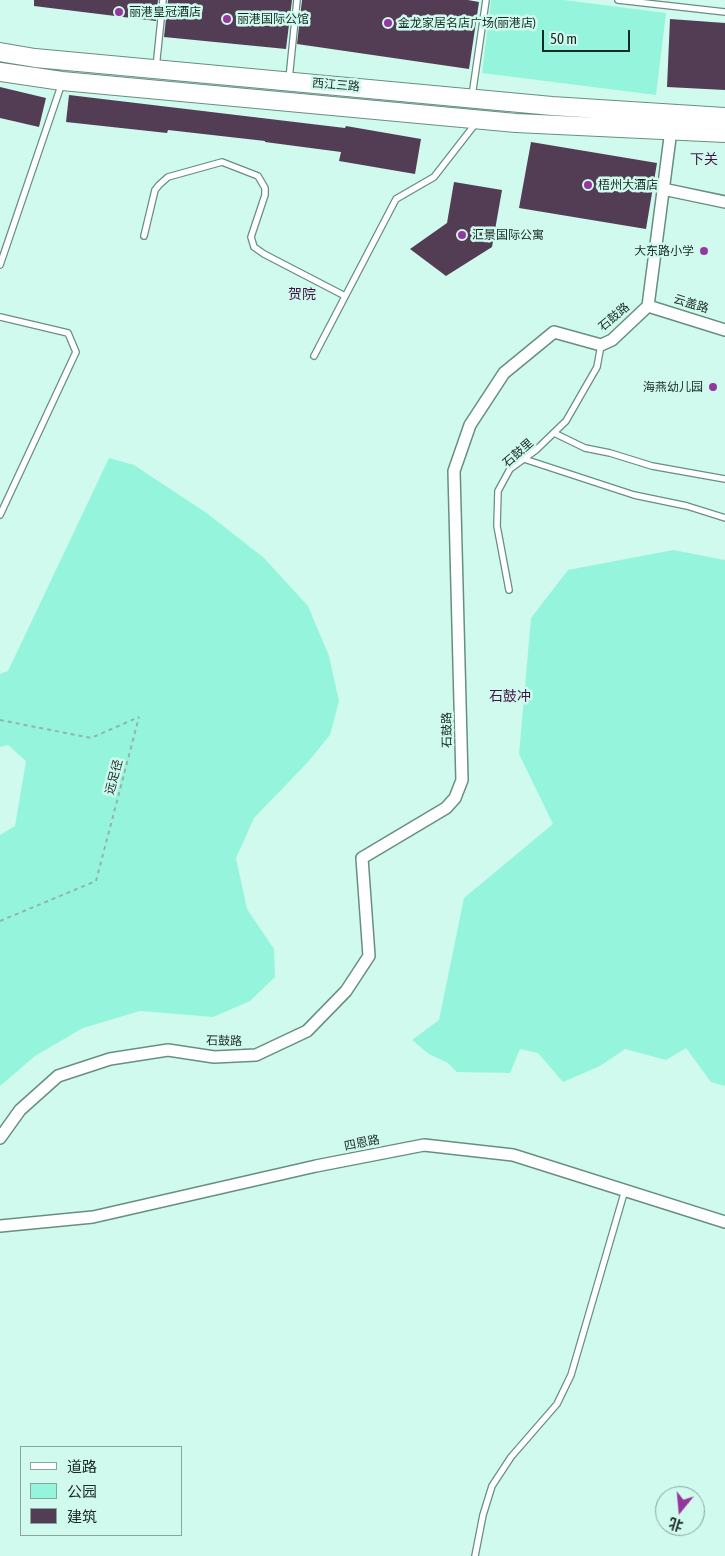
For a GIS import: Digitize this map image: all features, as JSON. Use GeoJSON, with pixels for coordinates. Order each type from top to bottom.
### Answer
{"type":"FeatureCollection","features":[{"type":"Feature","properties":{"kind":"main road","name":"西江三路"},"geometry":{"type":"LineString","coordinates":[[0,52],[35,58],[552,106],[672,122]]}},
{"type":"Feature","properties":{"kind":"main road","name":"西江三路"},"geometry":{"type":"LineString","coordinates":[[0,72],[62,81],[516,123],[672,122]]}},
{"type":"Feature","properties":{"kind":"main road"},"geometry":{"type":"LineString","coordinates":[[672,122],[725,117]]}},
{"type":"Feature","properties":{"kind":"main road"},"geometry":{"type":"LineString","coordinates":[[672,122],[725,133]]}},
{"type":"Feature","properties":{"kind":"street","name":"石鼓路"},"geometry":{"type":"LineString","coordinates":[[0,1138],[20,1110],[58,1076],[110,1059],[168,1050],[214,1057],[256,1055],[307,1030],[346,991],[369,956],[362,858],[446,808],[455,798],[462,780],[454,471],[470,425],[504,373],[554,332],[601,344],[612,340],[648,306],[672,122]]}},
{"type":"Feature","properties":{"kind":"street"},"geometry":{"type":"LineString","coordinates":[[663,189],[725,202]]}},
{"type":"Feature","properties":{"kind":"street","name":"云盖路"},"geometry":{"type":"LineString","coordinates":[[648,306],[725,330]]}},
{"type":"Feature","properties":{"kind":"street","name":"四恩路"},"geometry":{"type":"LineString","coordinates":[[0,1226],[93,1217],[316,1166],[424,1146],[514,1155],[725,1222]]}},
{"type":"Feature","properties":{"kind":"lane"},"geometry":{"type":"LineString","coordinates":[[156,69],[163,0]]}},
{"type":"Feature","properties":{"kind":"lane"},"geometry":{"type":"LineString","coordinates":[[289,81],[297,0]]}},
{"type":"Feature","properties":{"kind":"lane"},"geometry":{"type":"LineString","coordinates":[[472,98],[486,0]]}},
{"type":"Feature","properties":{"kind":"lane"},"geometry":{"type":"LineString","coordinates":[[618,0],[725,12]]}},
{"type":"Feature","properties":{"kind":"lane"},"geometry":{"type":"LineString","coordinates":[[0,265],[62,81]]}},
{"type":"Feature","properties":{"kind":"lane"},"geometry":{"type":"LineString","coordinates":[[314,356],[396,200],[434,177],[479,119]]}},
{"type":"Feature","properties":{"kind":"lane"},"geometry":{"type":"LineString","coordinates":[[144,236],[155,190],[159,185],[168,178],[222,162],[258,176],[265,188],[265,195],[251,237],[254,247],[345,296]]}},
{"type":"Feature","properties":{"kind":"lane"},"geometry":{"type":"LineString","coordinates":[[0,317],[68,333],[76,352],[0,515]]}},
{"type":"Feature","properties":{"kind":"lane","name":"石鼓里"},"geometry":{"type":"LineString","coordinates":[[509,590],[496,526],[498,490],[510,469],[536,450],[566,420],[597,367],[601,344]]}},
{"type":"Feature","properties":{"kind":"lane"},"geometry":{"type":"LineString","coordinates":[[554,433],[586,448],[610,452],[652,466],[725,479]]}},
{"type":"Feature","properties":{"kind":"lane"},"geometry":{"type":"LineString","coordinates":[[524,459],[634,495],[687,506],[725,518]]}},
{"type":"Feature","properties":{"kind":"lane"},"geometry":{"type":"LineString","coordinates":[[475,1556],[483,1514],[492,1486],[511,1457],[557,1404],[571,1375],[626,1190]]}},
{"type":"Feature","properties":{"kind":"path","name":"远足径"},"geometry":{"type":"LineString","coordinates":[[0,720],[91,738],[139,717],[96,881],[0,921]]}},
{"type":"Feature","properties":{"kind":"green space"},"geometry":{"type":"Polygon","coordinates":[[[491,0],[564,0],[666,13],[656,95],[482,73],[491,0]]]}},
{"type":"Feature","properties":{"kind":"green space"},"geometry":{"type":"Polygon","coordinates":[[[109,458],[134,465],[208,514],[264,558],[308,606],[329,656],[339,701],[330,735],[308,762],[254,818],[236,858],[247,909],[274,949],[275,977],[250,1001],[213,1017],[140,1011],[83,1028],[35,1056],[0,1086],[0,835],[15,826],[26,761],[8,745],[0,747],[0,674],[8,671],[109,458]]]}},
{"type":"Feature","properties":{"kind":"green space"},"geometry":{"type":"Polygon","coordinates":[[[673,550],[725,560],[725,1086],[711,1082],[686,1048],[666,1060],[625,1049],[600,1066],[563,1082],[538,1053],[520,1049],[510,1073],[457,1072],[448,1063],[429,1054],[412,1040],[439,1020],[464,898],[553,824],[519,754],[531,618],[568,570],[673,550]]]}},
{"type":"Feature","properties":{"kind":"building","name":"丽港皇冠酒店"},"geometry":{"type":"Polygon","coordinates":[[[34,0],[158,0],[156,21],[34,6],[34,0]]]}},
{"type":"Feature","properties":{"kind":"building","name":"丽港国际公馆"},"geometry":{"type":"Polygon","coordinates":[[[168,0],[292,0],[286,49],[164,37],[168,0]]]}},
{"type":"Feature","properties":{"kind":"building","name":"金龙家居名店广场(丽港店)"},"geometry":{"type":"Polygon","coordinates":[[[302,0],[468,0],[479,2],[469,69],[297,44],[302,0]]]}},
{"type":"Feature","properties":{"kind":"building"},"geometry":{"type":"Polygon","coordinates":[[[670,19],[725,23],[725,90],[667,87],[670,19]]]}},
{"type":"Feature","properties":{"kind":"building"},"geometry":{"type":"Polygon","coordinates":[[[0,87],[46,98],[39,127],[0,118],[0,87]]]}},
{"type":"Feature","properties":{"kind":"building"},"geometry":{"type":"Polygon","coordinates":[[[69,95],[345,128],[346,126],[421,139],[415,174],[339,161],[341,152],[168,130],[167,133],[66,122],[69,95]]]}},
{"type":"Feature","properties":{"kind":"building","name":"梧州大酒店"},"geometry":{"type":"Polygon","coordinates":[[[531,142],[657,163],[646,229],[519,208],[531,142]]]}},
{"type":"Feature","properties":{"kind":"building","name":"汇景国际公寓"},"geometry":{"type":"Polygon","coordinates":[[[454,182],[502,190],[492,247],[446,276],[410,249],[447,223],[454,182]]]}},
{"type":"Feature","properties":{"kind":"place","name":"丽港皇冠酒店"},"geometry":{"type":"Point","coordinates":[119,12]}},
{"type":"Feature","properties":{"kind":"place","name":"丽港国际公馆"},"geometry":{"type":"Point","coordinates":[227,19]}},
{"type":"Feature","properties":{"kind":"place","name":"金龙家居名店广场(丽港店)"},"geometry":{"type":"Point","coordinates":[388,23]}},
{"type":"Feature","properties":{"kind":"place","name":"梧州大酒店"},"geometry":{"type":"Point","coordinates":[588,185]}},
{"type":"Feature","properties":{"kind":"place","name":"汇景国际公寓"},"geometry":{"type":"Point","coordinates":[462,235]}},
{"type":"Feature","properties":{"kind":"place","name":"大东路小学"},"geometry":{"type":"Point","coordinates":[704,251]}},
{"type":"Feature","properties":{"kind":"place","name":"海燕幼儿园"},"geometry":{"type":"Point","coordinates":[713,387]}},
{"type":"Feature","properties":{"kind":"district","name":"下关"},"geometry":{"type":"Point","coordinates":[704,160]}},
{"type":"Feature","properties":{"kind":"district","name":"贺院"},"geometry":{"type":"Point","coordinates":[302,295]}},
{"type":"Feature","properties":{"kind":"district","name":"石鼓冲"},"geometry":{"type":"Point","coordinates":[510,697]}}]}
